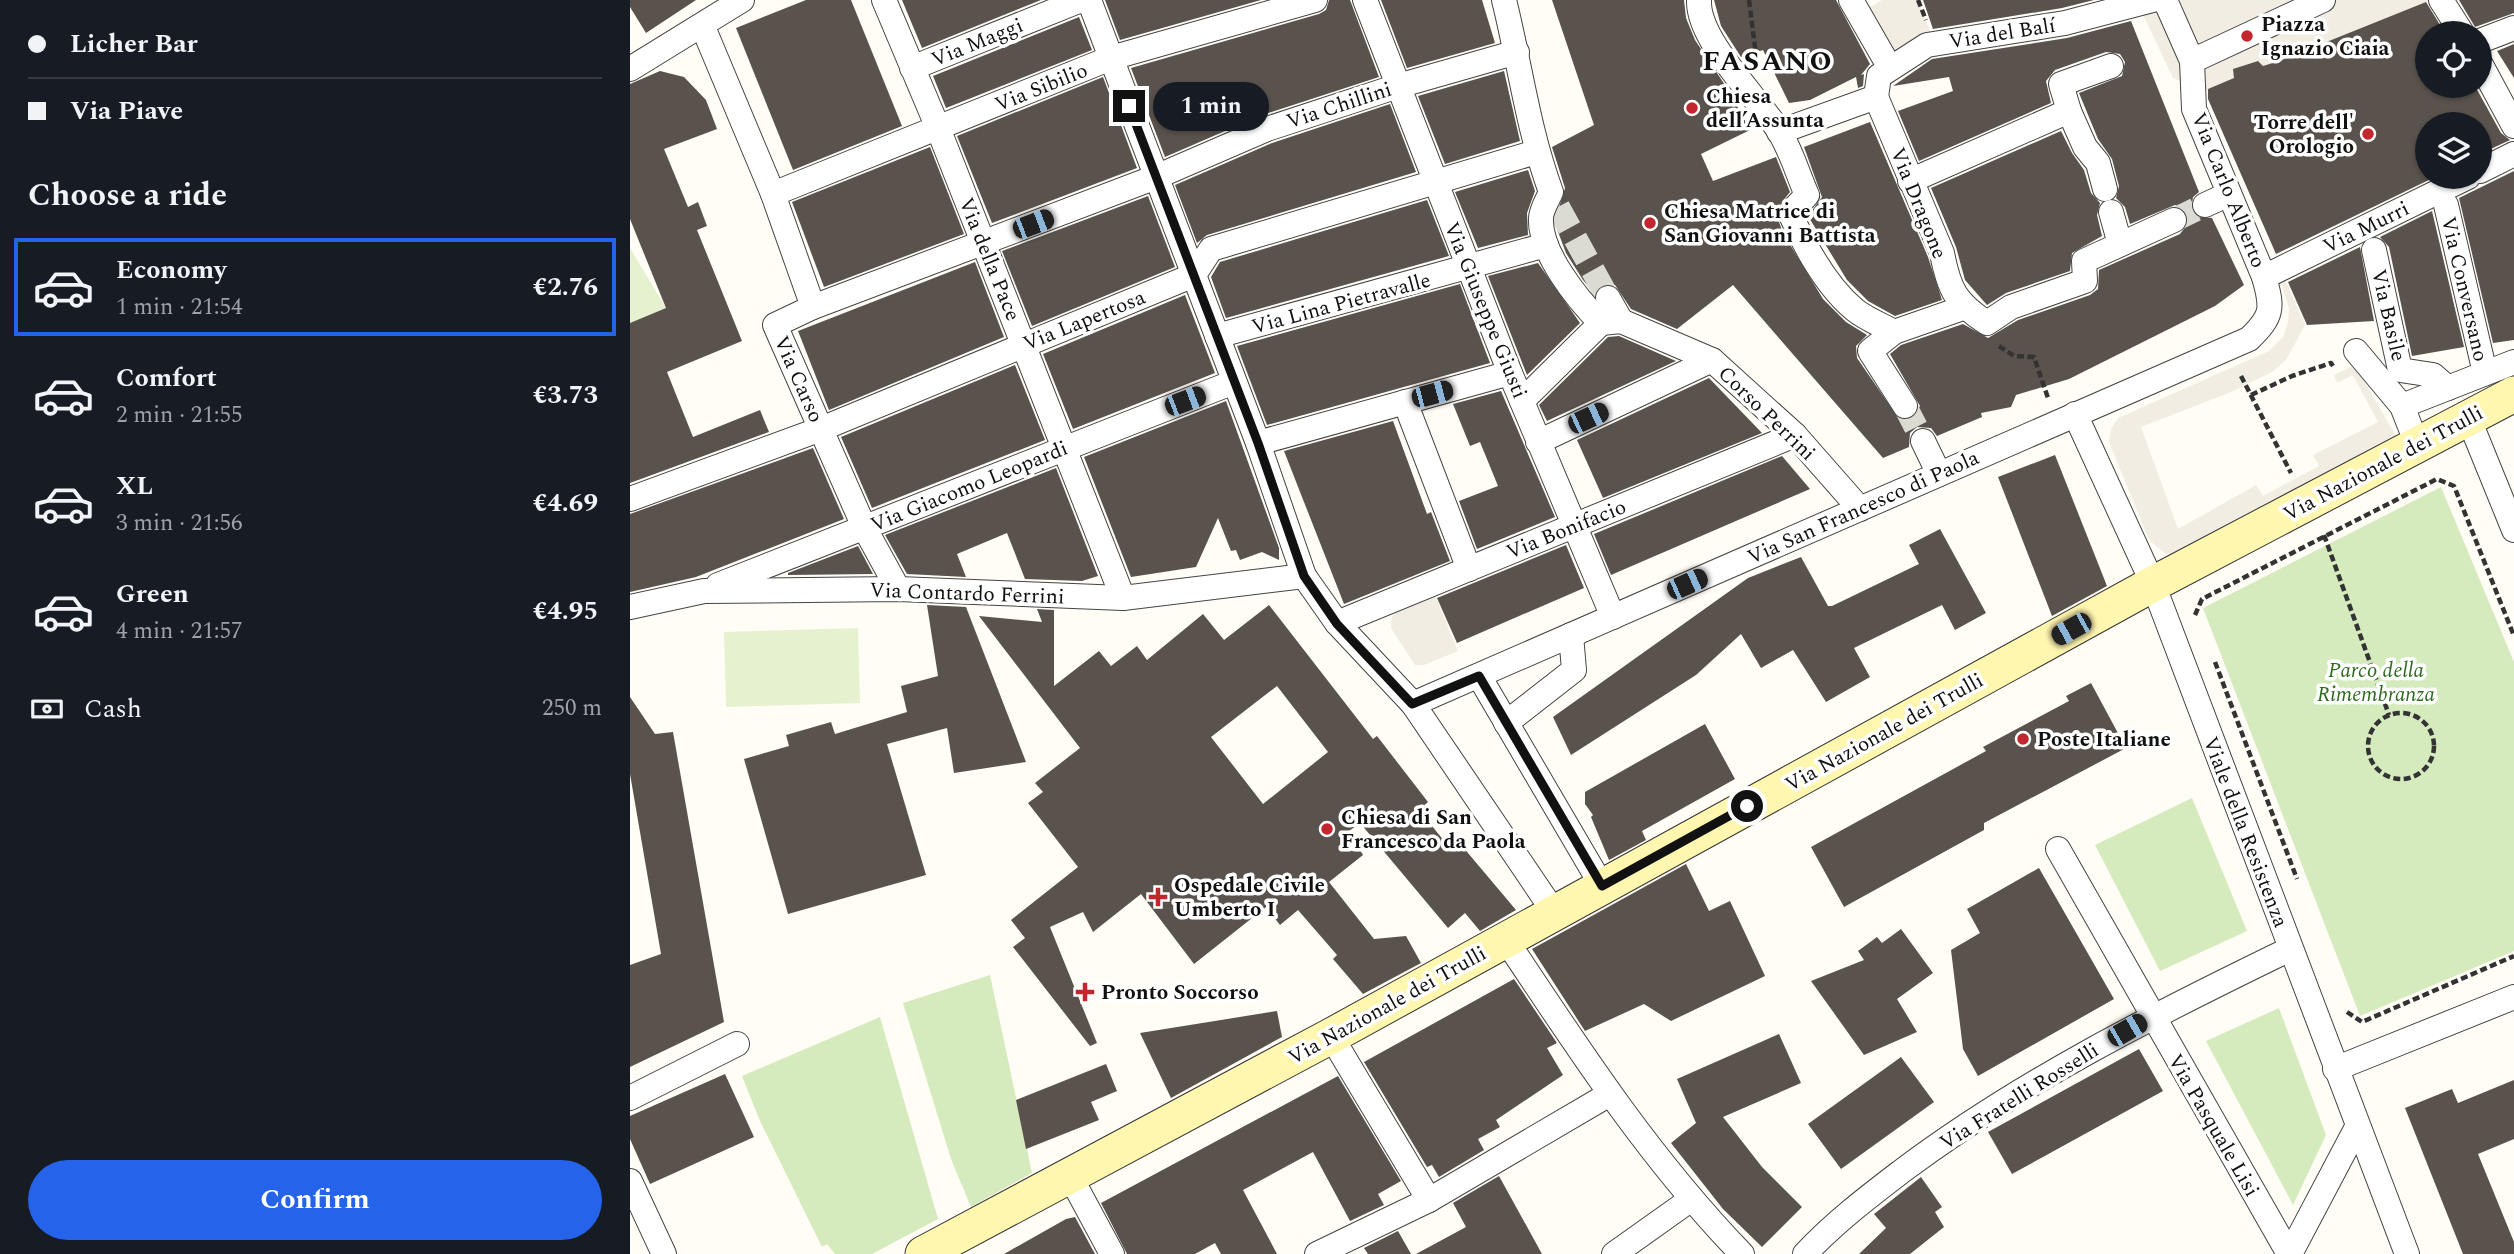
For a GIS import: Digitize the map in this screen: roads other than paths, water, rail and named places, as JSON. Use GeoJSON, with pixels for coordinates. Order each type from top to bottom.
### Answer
{"type":"FeatureCollection","features":[{"type":"Feature","properties":{"kind":"street"},"geometry":{"type":"LineString","coordinates":[[630,69],[703,27],[742,0]]}},
{"type":"Feature","properties":{"kind":"street","name":"Via della Pace"},"geometry":{"type":"LineString","coordinates":[[884,0],[984,243],[1123,598]]}},
{"type":"Feature","properties":{"kind":"street","name":"Via Maggi"},"geometry":{"type":"LineString","coordinates":[[912,68],[1081,0]]}},
{"type":"Feature","properties":{"kind":"street"},"geometry":{"type":"LineString","coordinates":[[1089,0],[1258,443],[1304,576],[1337,624],[1412,704],[1554,912]]}},
{"type":"Feature","properties":{"kind":"street","name":"Via Sibilio"},"geometry":{"type":"LineString","coordinates":[[773,194],[1111,58],[1315,0]]}},
{"type":"Feature","properties":{"kind":"street","name":"Via Giuseppe Giusti"},"geometry":{"type":"LineString","coordinates":[[1365,0],[1435,184],[1472,268],[1510,373],[1613,617]]}},
{"type":"Feature","properties":{"kind":"street","name":"Corso Perrini"},"geometry":{"type":"LineString","coordinates":[[1504,0],[1536,152],[1555,199],[1540,217],[1546,245],[1578,299],[1611,322],[1712,360],[1795,435],[1860,509]]}},
{"type":"Feature","properties":{"kind":"street"},"geometry":{"type":"LineString","coordinates":[[1699,0],[1698,11],[1727,66],[1779,132],[1807,195],[1790,213],[1800,235],[1837,292],[1856,311],[1894,332]]}},
{"type":"Feature","properties":{"kind":"street"},"geometry":{"type":"LineString","coordinates":[[1779,132],[1876,97],[1879,76],[1890,68],[1850,0]]}},
{"type":"Feature","properties":{"kind":"street","name":"Via del Balí"},"geometry":{"type":"LineString","coordinates":[[1890,68],[1927,46],[2065,23],[2153,0]]}},
{"type":"Feature","properties":{"kind":"street"},"geometry":{"type":"LineString","coordinates":[[2165,0],[2192,61],[2323,0]]}},
{"type":"Feature","properties":{"kind":"street"},"geometry":{"type":"LineString","coordinates":[[2441,0],[2454,21]]}},
{"type":"Feature","properties":{"kind":"street"},"geometry":{"type":"LineString","coordinates":[[703,27],[773,194],[813,307]]}},
{"type":"Feature","properties":{"kind":"street"},"geometry":{"type":"LineString","coordinates":[[2492,36],[2514,28]]}},
{"type":"Feature","properties":{"kind":"street","name":"Via Chillini"},"geometry":{"type":"LineString","coordinates":[[813,307],[1156,177],[1267,129],[1398,86],[1517,52]]}},
{"type":"Feature","properties":{"kind":"street","name":"Via Carlo Alberto"},"geometry":{"type":"LineString","coordinates":[[2192,61],[2194,109],[2264,277]]}},
{"type":"Feature","properties":{"kind":"street"},"geometry":{"type":"LineString","coordinates":[[2111,66],[2062,84],[2069,111],[2085,147],[2098,163],[2120,244]]}},
{"type":"Feature","properties":{"kind":"street"},"geometry":{"type":"LineString","coordinates":[[2492,85],[2514,126]]}},
{"type":"Feature","properties":{"kind":"street","name":"Via Dragone"},"geometry":{"type":"LineString","coordinates":[[1876,97],[1942,253],[1947,277],[1963,308]]}},
{"type":"Feature","properties":{"kind":"street"},"geometry":{"type":"LineString","coordinates":[[1910,181],[2069,111]]}},
{"type":"Feature","properties":{"kind":"street","name":"Via Lapertosa"},"geometry":{"type":"LineString","coordinates":[[630,499],[821,429],[1194,275],[1211,250],[1536,152]]}},
{"type":"Feature","properties":{"kind":"street"},"geometry":{"type":"LineString","coordinates":[[2492,165],[2514,154]]}},
{"type":"Feature","properties":{"kind":"street","name":"Via Murri"},"geometry":{"type":"LineString","coordinates":[[2264,277],[2444,189]]}},
{"type":"Feature","properties":{"kind":"street"},"geometry":{"type":"LineString","coordinates":[[2205,205],[2230,194]]}},
{"type":"Feature","properties":{"kind":"street","name":"Via Conversano"},"geometry":{"type":"LineString","coordinates":[[2446,205],[2485,373]]}},
{"type":"Feature","properties":{"kind":"street"},"geometry":{"type":"LineString","coordinates":[[1905,406],[1870,351],[1894,332],[1963,308],[1987,323],[2011,307],[2085,281],[2084,261],[2174,220]]}},
{"type":"Feature","properties":{"kind":"street","name":"Via Lina Pietravalle"},"geometry":{"type":"LineString","coordinates":[[1217,337],[1472,268],[1546,245]]}},
{"type":"Feature","properties":{"kind":"street","name":"Via Basile"},"geometry":{"type":"LineString","coordinates":[[2374,250],[2400,370],[2432,375],[2448,388]]}},
{"type":"Feature","properties":{"kind":"street","name":"Via San Francesco di Paola"},"geometry":{"type":"LineString","coordinates":[[1412,704],[2249,340],[2267,322],[2271,302],[2264,277]]}},
{"type":"Feature","properties":{"kind":"street"},"geometry":{"type":"LineString","coordinates":[[1522,401],[1611,322],[1608,298]]}},
{"type":"Feature","properties":{"kind":"street","name":"Via Carso"},"geometry":{"type":"LineString","coordinates":[[813,307],[775,325],[864,527],[898,589]]}},
{"type":"Feature","properties":{"kind":"street"},"geometry":{"type":"LineString","coordinates":[[2356,351],[2402,406],[2417,444]]}},
{"type":"Feature","properties":{"kind":"street"},"geometry":{"type":"LineString","coordinates":[[1538,442],[1712,360]]}},
{"type":"Feature","properties":{"kind":"street"},"geometry":{"type":"LineString","coordinates":[[2402,406],[2514,362]]}},
{"type":"Feature","properties":{"kind":"street"},"geometry":{"type":"LineString","coordinates":[[1258,443],[1510,373]]}},
{"type":"Feature","properties":{"kind":"street","name":"Via Giacomo Leopardi"},"geometry":{"type":"LineString","coordinates":[[704,591],[1234,382]]}},
{"type":"Feature","properties":{"kind":"street","name":"Via Nazionale dei Trulli"},"geometry":{"type":"LineString","coordinates":[[923,1254],[1331,1036],[2154,584],[2514,394]]}},
{"type":"Feature","properties":{"kind":"street"},"geometry":{"type":"LineString","coordinates":[[1405,402],[1469,569]]}},
{"type":"Feature","properties":{"kind":"street","name":"Viale della Resistenza"},"geometry":{"type":"LineString","coordinates":[[2075,414],[2154,584],[2407,1254]]}},
{"type":"Feature","properties":{"kind":"street"},"geometry":{"type":"LineString","coordinates":[[2468,417],[2508,497],[2514,530]]}},
{"type":"Feature","properties":{"kind":"street","name":"Via Bonifacio"},"geometry":{"type":"LineString","coordinates":[[1337,624],[1795,435]]}},
{"type":"Feature","properties":{"kind":"street"},"geometry":{"type":"LineString","coordinates":[[1923,442],[1938,474]]}},
{"type":"Feature","properties":{"kind":"street","name":"Via Contardo Ferrini"},"geometry":{"type":"LineString","coordinates":[[630,607],[704,591],[898,589],[1123,598],[1304,576]]}},
{"type":"Feature","properties":{"kind":"street"},"geometry":{"type":"LineString","coordinates":[[1506,723],[1574,670],[1571,635]]}},
{"type":"Feature","properties":{"kind":"street"},"geometry":{"type":"LineString","coordinates":[[1479,676],[1602,886]]}},
{"type":"Feature","properties":{"kind":"street","name":"Via Pasquale Lisi"},"geometry":{"type":"LineString","coordinates":[[2058,849],[2151,1016],[2290,1254]]}},
{"type":"Feature","properties":{"kind":"street"},"geometry":{"type":"LineString","coordinates":[[1506,940],[1608,1095],[1690,1200],[1742,1254]]}},
{"type":"Feature","properties":{"kind":"street","name":"Via Fratelli Rosselli"},"geometry":{"type":"LineString","coordinates":[[1805,1254],[1835,1223],[1964,1125],[2151,1016],[2290,949]]}},
{"type":"Feature","properties":{"kind":"street"},"geometry":{"type":"LineString","coordinates":[[2335,1069],[2514,997]]}},
{"type":"Feature","properties":{"kind":"street"},"geometry":{"type":"LineString","coordinates":[[1331,1036],[1429,1200]]}},
{"type":"Feature","properties":{"kind":"street"},"geometry":{"type":"LineString","coordinates":[[630,1098],[737,1044]]}},
{"type":"Feature","properties":{"kind":"street"},"geometry":{"type":"LineString","coordinates":[[1323,1252],[1429,1200],[1608,1095]]}},
{"type":"Feature","properties":{"kind":"street"},"geometry":{"type":"LineString","coordinates":[[2290,1254],[2357,1127]]}},
{"type":"Feature","properties":{"kind":"street"},"geometry":{"type":"LineString","coordinates":[[1070,1176],[1112,1254]]}},
{"type":"Feature","properties":{"kind":"street"},"geometry":{"type":"LineString","coordinates":[[630,1181],[664,1254]]}},
{"type":"Feature","properties":{"kind":"street"},"geometry":{"type":"LineString","coordinates":[[1616,1253],[1690,1200]]}},
{"type":"Feature","properties":{"kind":"tunnel"},"geometry":{"type":"LineString","coordinates":[[2174,220],[2205,205]]}},
{"type":"Feature","properties":{"kind":"tunnel"},"geometry":{"type":"LineString","coordinates":[[1558,207],[1608,298]]}},
{"type":"Feature","properties":{"kind":"tunnel"},"geometry":{"type":"LineString","coordinates":[[1905,406],[1923,441]]}},
{"type":"Feature","properties":{"kind":"place","name":"Piazza Ignazio Ciaia"},"geometry":{"type":"Point","coordinates":[2247,36]}},
{"type":"Feature","properties":{"kind":"place","name":"Chiesa dell’Assunta"},"geometry":{"type":"Point","coordinates":[1692,108]}},
{"type":"Feature","properties":{"kind":"place","name":"Torre dell' Orologio"},"geometry":{"type":"Point","coordinates":[2368,134]}},
{"type":"Feature","properties":{"kind":"place","name":"Chiesa Matrice di San Giovanni Battista"},"geometry":{"type":"Point","coordinates":[1650,223]}},
{"type":"Feature","properties":{"kind":"place","name":"Poste Italiane"},"geometry":{"type":"Point","coordinates":[2023,739]}},
{"type":"Feature","properties":{"kind":"place","name":"Chiesa di San Francesco da Paola"},"geometry":{"type":"Point","coordinates":[1327,829]}},
{"type":"Feature","properties":{"kind":"place","name":"Ospedale Civile Umberto I"},"geometry":{"type":"Point","coordinates":[1158,897]}},
{"type":"Feature","properties":{"kind":"place","name":"Pronto Soccorso"},"geometry":{"type":"Point","coordinates":[1085,992]}},
{"type":"Feature","properties":{"kind":"district","name":"FASANO"},"geometry":{"type":"Point","coordinates":[1768,60]}},
{"type":"Feature","properties":{"kind":"park label","name":"Parco della Rimembranza"},"geometry":{"type":"Point","coordinates":[2376,682]}}]}
